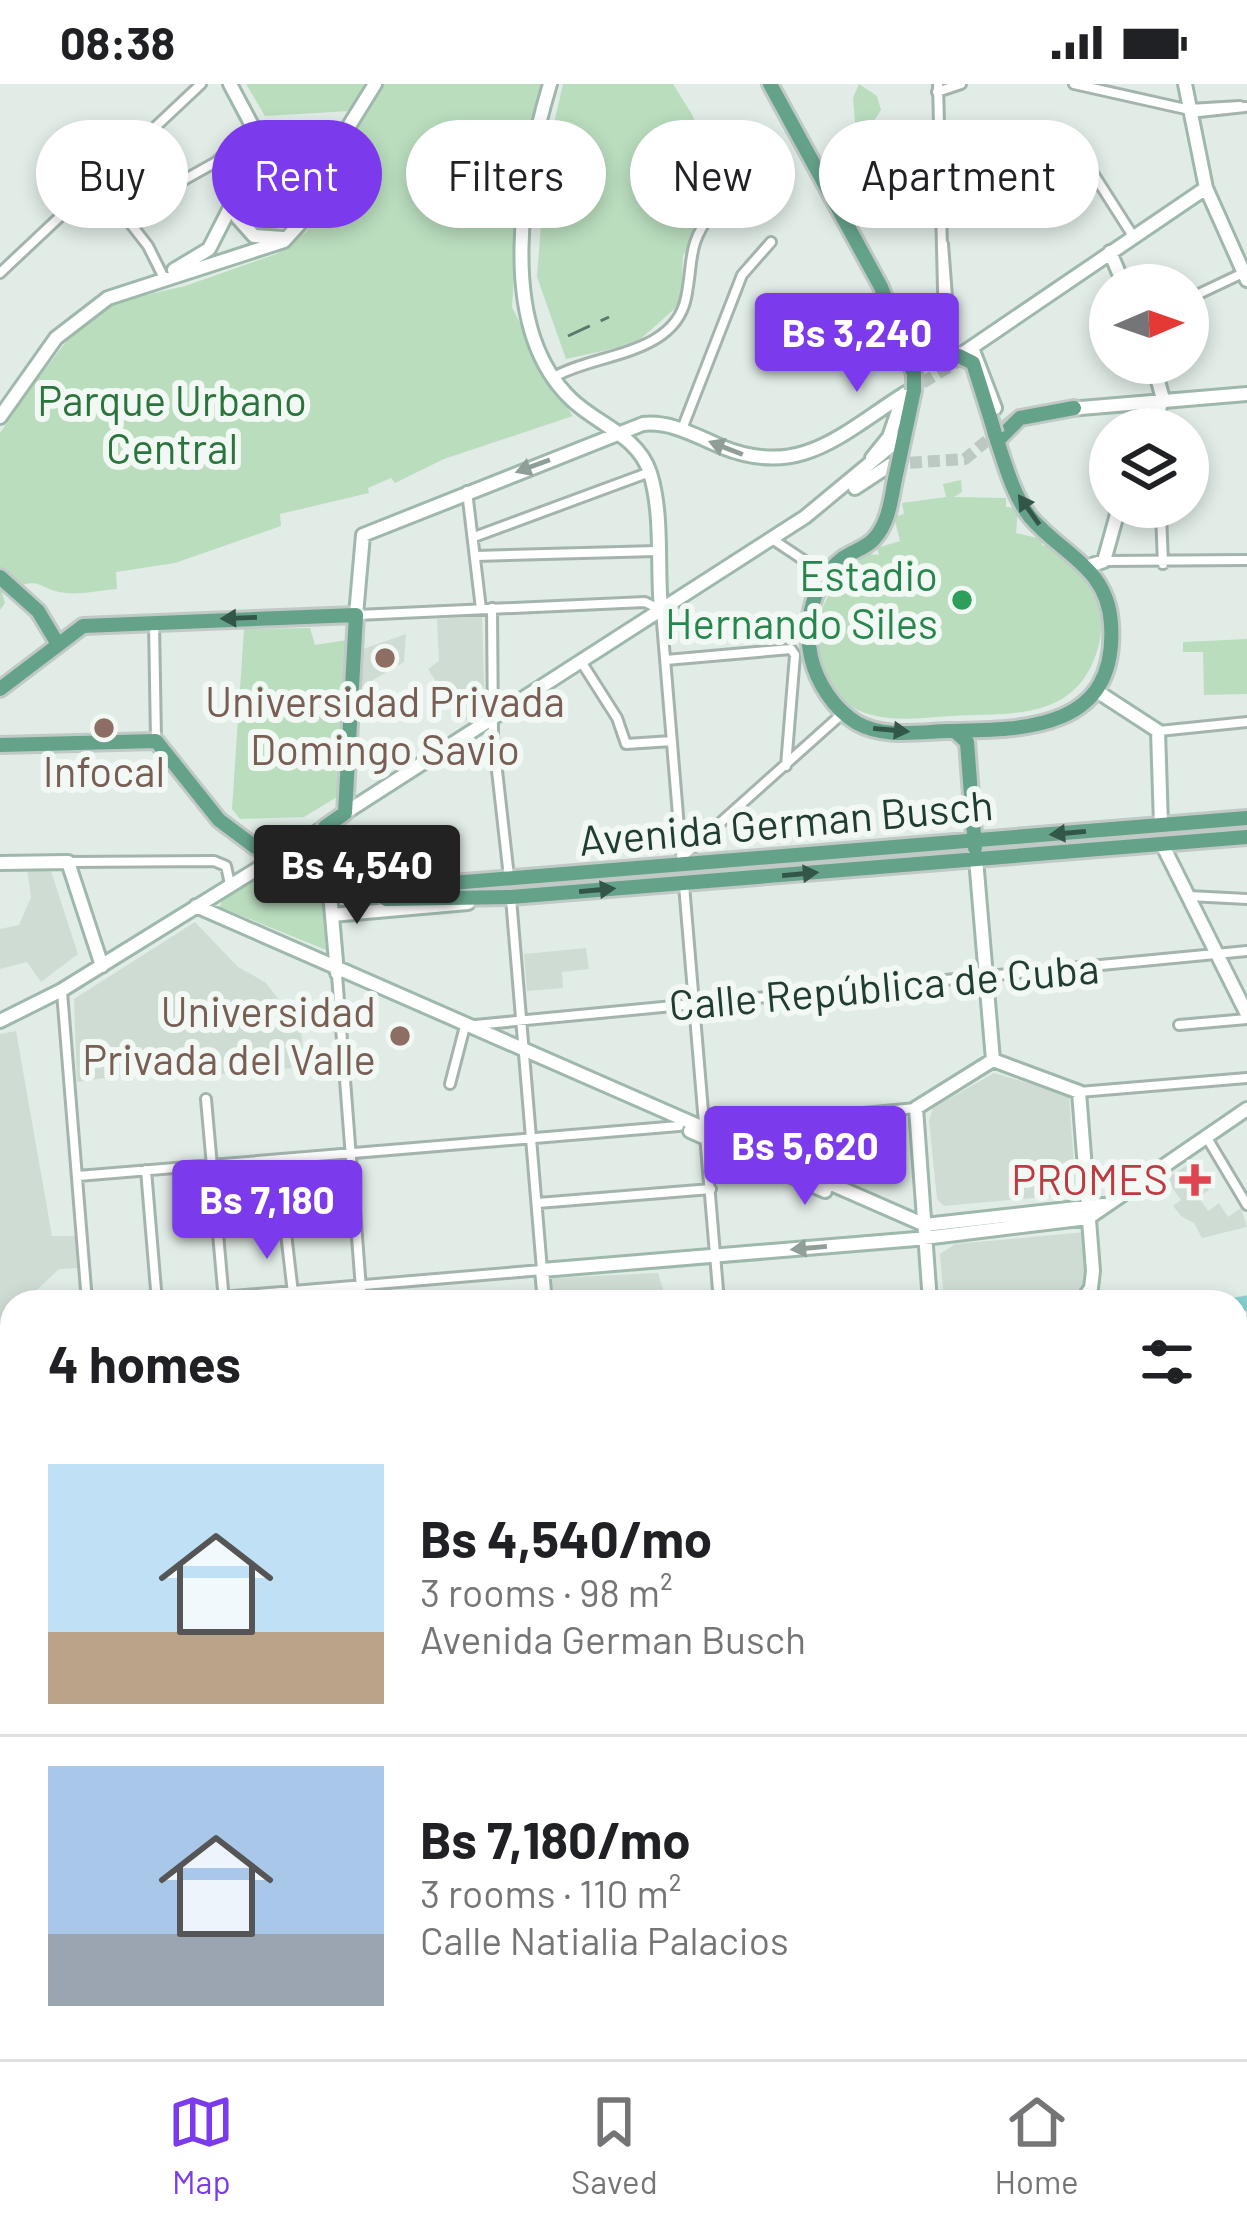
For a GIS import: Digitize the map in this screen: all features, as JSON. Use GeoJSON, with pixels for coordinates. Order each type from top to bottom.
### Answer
{"type":"FeatureCollection","features":[{"type":"Feature","properties":{"kind":"main road"},"geometry":{"type":"LineString","coordinates":[[230,84],[251,120]]}},
{"type":"Feature","properties":{"kind":"main road"},"geometry":{"type":"LineString","coordinates":[[352,120],[374,84]]}},
{"type":"Feature","properties":{"kind":"main road"},"geometry":{"type":"LineString","coordinates":[[550,84],[532,164],[520,276],[524,306],[566,394],[615,431],[650,472],[661,610]]}},
{"type":"Feature","properties":{"kind":"main road"},"geometry":{"type":"LineString","coordinates":[[770,84],[896,320],[925,357],[941,361],[966,352],[1206,188]]}},
{"type":"Feature","properties":{"kind":"main road"},"geometry":{"type":"LineString","coordinates":[[1185,84],[1206,188],[1245,276]]}},
{"type":"Feature","properties":{"kind":"main road"},"geometry":{"type":"LineString","coordinates":[[163,277],[209,249],[219,228]]}},
{"type":"Feature","properties":{"kind":"main road"},"geometry":{"type":"LineString","coordinates":[[244,228],[264,239],[290,236]]}},
{"type":"Feature","properties":{"kind":"main road"},"geometry":{"type":"LineString","coordinates":[[0,417],[70,324],[119,292],[262,251],[290,236],[295,228]]}},
{"type":"Feature","properties":{"kind":"main road"},"geometry":{"type":"LineString","coordinates":[[1110,252],[1115,264]]}},
{"type":"Feature","properties":{"kind":"main road"},"geometry":{"type":"LineString","coordinates":[[896,320],[910,388],[906,432],[886,520],[872,542],[824,576],[813,600],[811,658],[823,688],[844,712],[883,732],[1047,725],[1077,709],[1095,690],[1111,644],[1111,620],[1096,563],[1110,528]]}},
{"type":"Feature","properties":{"kind":"main road"},"geometry":{"type":"LineString","coordinates":[[966,352],[976,367],[993,412],[996,437],[1028,514],[1096,563]]}},
{"type":"Feature","properties":{"kind":"main road"},"geometry":{"type":"LineString","coordinates":[[1159,384],[1163,399],[1159,408]]}},
{"type":"Feature","properties":{"kind":"main road"},"geometry":{"type":"LineString","coordinates":[[344,813],[363,535],[615,431],[657,422],[756,459],[791,460],[822,447],[910,388]]}},
{"type":"Feature","properties":{"kind":"main road"},"geometry":{"type":"LineString","coordinates":[[805,518],[811,505],[880,449],[910,388]]}},
{"type":"Feature","properties":{"kind":"main road"},"geometry":{"type":"LineString","coordinates":[[1020,413],[1247,394]]}},
{"type":"Feature","properties":{"kind":"main road"},"geometry":{"type":"LineString","coordinates":[[996,437],[1020,418],[1074,408]]}},
{"type":"Feature","properties":{"kind":"main road"},"geometry":{"type":"LineString","coordinates":[[599,422],[599,441]]}},
{"type":"Feature","properties":{"kind":"main road"},"geometry":{"type":"LineString","coordinates":[[0,1021],[62,990],[582,663],[805,518],[896,446],[906,432]]}},
{"type":"Feature","properties":{"kind":"main road"},"geometry":{"type":"LineString","coordinates":[[818,508],[895,466]]}},
{"type":"Feature","properties":{"kind":"main road"},"geometry":{"type":"LineString","coordinates":[[0,577],[32,604],[56,641]]}},
{"type":"Feature","properties":{"kind":"main road"},"geometry":{"type":"LineString","coordinates":[[0,689],[56,641],[82,626],[356,615]]}},
{"type":"Feature","properties":{"kind":"main road"},"geometry":{"type":"LineString","coordinates":[[1095,690],[1159,730],[1162,844],[1247,1016]]}},
{"type":"Feature","properties":{"kind":"main road"},"geometry":{"type":"LineString","coordinates":[[967,742],[980,730]]}},
{"type":"Feature","properties":{"kind":"main road"},"geometry":{"type":"LineString","coordinates":[[954,731],[967,742],[994,1060]]}},
{"type":"Feature","properties":{"kind":"main road"},"geometry":{"type":"LineString","coordinates":[[0,745],[156,740],[219,820],[255,847]]}},
{"type":"Feature","properties":{"kind":"main road","name":"Avenida German Busch"},"geometry":{"type":"LineString","coordinates":[[330,893],[1247,818]]}},
{"type":"Feature","properties":{"kind":"main road"},"geometry":{"type":"LineString","coordinates":[[325,827],[333,967]]}},
{"type":"Feature","properties":{"kind":"main road","name":"Avenida German Busch"},"geometry":{"type":"LineString","coordinates":[[332,915],[1247,837]]}},
{"type":"Feature","properties":{"kind":"main road"},"geometry":{"type":"LineString","coordinates":[[682,861],[683,884]]}},
{"type":"Feature","properties":{"kind":"main road"},"geometry":{"type":"LineString","coordinates":[[0,862],[68,862],[101,966]]}},
{"type":"Feature","properties":{"kind":"main road"},"geometry":{"type":"LineString","coordinates":[[386,899],[511,897],[509,879]]}},
{"type":"Feature","properties":{"kind":"main road"},"geometry":{"type":"LineString","coordinates":[[196,906],[925,1230]]}},
{"type":"Feature","properties":{"kind":"main road"},"geometry":{"type":"LineString","coordinates":[[994,1060],[1079,1092],[1093,1271],[1086,1290]]}},
{"type":"Feature","properties":{"kind":"main road"},"geometry":{"type":"LineString","coordinates":[[929,1290],[916,1108],[994,1060]]}},
{"type":"Feature","properties":{"kind":"main road"},"geometry":{"type":"LineString","coordinates":[[544,1290],[542,1270],[1088,1213],[1247,1109]]}},
{"type":"Feature","properties":{"kind":"street"},"geometry":{"type":"LineString","coordinates":[[0,273],[201,84]]}},
{"type":"Feature","properties":{"kind":"street"},"geometry":{"type":"LineString","coordinates":[[936,120],[938,88],[961,84]]}},
{"type":"Feature","properties":{"kind":"street"},"geometry":{"type":"LineString","coordinates":[[1074,84],[1188,110],[1232,111],[1245,106],[1188,110]]}},
{"type":"Feature","properties":{"kind":"street"},"geometry":{"type":"LineString","coordinates":[[163,277],[148,246],[123,214],[212,164]]}},
{"type":"Feature","properties":{"kind":"street"},"geometry":{"type":"LineString","coordinates":[[1099,184],[1133,236]]}},
{"type":"Feature","properties":{"kind":"street"},"geometry":{"type":"LineString","coordinates":[[554,377],[633,350],[666,329],[686,301],[688,253],[703,228]]}},
{"type":"Feature","properties":{"kind":"street"},"geometry":{"type":"LineString","coordinates":[[942,228],[950,350],[966,352]]}},
{"type":"Feature","properties":{"kind":"street"},"geometry":{"type":"LineString","coordinates":[[682,430],[742,275],[771,242]]}},
{"type":"Feature","properties":{"kind":"street"},"geometry":{"type":"LineString","coordinates":[[943,243],[944,329]]}},
{"type":"Feature","properties":{"kind":"street"},"geometry":{"type":"LineString","coordinates":[[1209,291],[1245,276]]}},
{"type":"Feature","properties":{"kind":"street"},"geometry":{"type":"LineString","coordinates":[[474,537],[650,472]]}},
{"type":"Feature","properties":{"kind":"street"},"geometry":{"type":"LineString","coordinates":[[467,490],[481,609]]}},
{"type":"Feature","properties":{"kind":"street"},"geometry":{"type":"LineString","coordinates":[[1162,528],[1163,565]]}},
{"type":"Feature","properties":{"kind":"street"},"geometry":{"type":"LineString","coordinates":[[772,538],[808,563]]}},
{"type":"Feature","properties":{"kind":"street"},"geometry":{"type":"LineString","coordinates":[[476,556],[657,551]]}},
{"type":"Feature","properties":{"kind":"street"},"geometry":{"type":"LineString","coordinates":[[1096,563],[1247,560]]}},
{"type":"Feature","properties":{"kind":"street"},"geometry":{"type":"LineString","coordinates":[[356,615],[645,602],[661,610],[682,861]]}},
{"type":"Feature","properties":{"kind":"street"},"geometry":{"type":"LineString","coordinates":[[492,608],[493,719],[509,879]]}},
{"type":"Feature","properties":{"kind":"street"},"geometry":{"type":"LineString","coordinates":[[154,621],[156,740]]}},
{"type":"Feature","properties":{"kind":"street"},"geometry":{"type":"LineString","coordinates":[[666,660],[791,649],[795,655],[786,766]]}},
{"type":"Feature","properties":{"kind":"street"},"geometry":{"type":"LineString","coordinates":[[582,663],[617,718],[626,744],[672,741]]}},
{"type":"Feature","properties":{"kind":"street"},"geometry":{"type":"LineString","coordinates":[[682,861],[844,712]]}},
{"type":"Feature","properties":{"kind":"street"},"geometry":{"type":"LineString","coordinates":[[1159,730],[1247,722]]}},
{"type":"Feature","properties":{"kind":"street"},"geometry":{"type":"LineString","coordinates":[[68,862],[220,862],[230,872],[230,885]]}},
{"type":"Feature","properties":{"kind":"street"},"geometry":{"type":"LineString","coordinates":[[683,884],[718,1290]]}},
{"type":"Feature","properties":{"kind":"street"},"geometry":{"type":"LineString","coordinates":[[1184,896],[1247,899]]}},
{"type":"Feature","properties":{"kind":"street"},"geometry":{"type":"LineString","coordinates":[[284,1216],[292,1290],[542,1270],[511,897]]}},
{"type":"Feature","properties":{"kind":"street","name":"Calle República de Cuba"},"geometry":{"type":"LineString","coordinates":[[469,1028],[521,1018],[986,980],[1247,951]]}},
{"type":"Feature","properties":{"kind":"street"},"geometry":{"type":"LineString","coordinates":[[333,967],[361,1290]]}},
{"type":"Feature","properties":{"kind":"street"},"geometry":{"type":"LineString","coordinates":[[62,990],[86,1290]]}},
{"type":"Feature","properties":{"kind":"street"},"geometry":{"type":"LineString","coordinates":[[1179,1025],[1247,1016]]}},
{"type":"Feature","properties":{"kind":"street"},"geometry":{"type":"LineString","coordinates":[[451,1084],[469,1028]]}},
{"type":"Feature","properties":{"kind":"street"},"geometry":{"type":"LineString","coordinates":[[1079,1092],[1247,1078]]}},
{"type":"Feature","properties":{"kind":"street"},"geometry":{"type":"LineString","coordinates":[[206,1099],[223,1290]]}},
{"type":"Feature","properties":{"kind":"street"},"geometry":{"type":"LineString","coordinates":[[706,1133],[916,1108]]}},
{"type":"Feature","properties":{"kind":"street"},"geometry":{"type":"LineString","coordinates":[[78,1175],[681,1122]]}},
{"type":"Feature","properties":{"kind":"street"},"geometry":{"type":"LineString","coordinates":[[1206,1136],[1247,1204]]}},
{"type":"Feature","properties":{"kind":"street"},"geometry":{"type":"LineString","coordinates":[[146,1170],[159,1290]]}},
{"type":"Feature","properties":{"kind":"street"},"geometry":{"type":"LineString","coordinates":[[538,1203],[711,1189]]}},
{"type":"Feature","properties":{"kind":"shaded area"},"geometry":{"type":"Polygon","coordinates":[[[482,616],[485,708],[462,723],[428,669],[439,661],[437,619],[482,616]]]}},
{"type":"Feature","properties":{"kind":"shaded area","name":"Universidad Privada Domingo Savio"},"geometry":{"type":"Polygon","coordinates":[[[406,634],[404,662],[361,687],[363,649],[406,634]]]}},
{"type":"Feature","properties":{"kind":"shaded area"},"geometry":{"type":"Polygon","coordinates":[[[50,868],[78,954],[41,982],[27,962],[0,969],[0,929],[19,925],[31,897],[27,869],[50,868]]]}},
{"type":"Feature","properties":{"kind":"shaded area"},"geometry":{"type":"Polygon","coordinates":[[[195,922],[238,967],[265,982],[285,1007],[299,1013],[305,1067],[175,1078],[153,1071],[77,1082],[74,999],[195,922]]]}},
{"type":"Feature","properties":{"kind":"shaded area"},"geometry":{"type":"Polygon","coordinates":[[[586,948],[589,969],[562,972],[563,988],[527,991],[524,954],[586,948]]]}},
{"type":"Feature","properties":{"kind":"shaded area"},"geometry":{"type":"Polygon","coordinates":[[[16,1031],[52,1236],[75,1236],[78,1268],[59,1269],[37,1290],[0,1290],[0,1034],[16,1031]]]}},
{"type":"Feature","properties":{"kind":"shaded area"},"geometry":{"type":"Polygon","coordinates":[[[994,1073],[1069,1095],[1075,1182],[1066,1195],[944,1206],[937,1199],[929,1121],[933,1108],[994,1073]]]}},
{"type":"Feature","properties":{"kind":"shaded area"},"geometry":{"type":"Polygon","coordinates":[[[1191,1163],[1209,1190],[1199,1198],[1208,1211],[1219,1203],[1228,1217],[1241,1208],[1247,1227],[1202,1238],[1194,1223],[1181,1216],[1173,1206],[1181,1200],[1166,1179],[1191,1163]]]}},
{"type":"Feature","properties":{"kind":"shaded area"},"geometry":{"type":"Polygon","coordinates":[[[1086,1232],[1090,1268],[1080,1290],[943,1290],[940,1254],[955,1244],[1086,1232]]]}},
{"type":"Feature","properties":{"kind":"shaded area"},"geometry":{"type":"Polygon","coordinates":[[[658,1273],[663,1290],[552,1290],[552,1278],[658,1273]]]}},
{"type":"Feature","properties":{"kind":"green space"},"geometry":{"type":"Polygon","coordinates":[[[246,84],[364,84],[350,111],[265,116],[246,84]]]}},
{"type":"Feature","properties":{"kind":"green space","name":"Parque Urbano Central"},"geometry":{"type":"Polygon","coordinates":[[[384,84],[541,84],[533,120],[406,120],[406,228],[518,228],[512,307],[548,381],[573,416],[444,459],[395,483],[391,478],[368,488],[369,493],[280,514],[281,526],[175,563],[116,572],[117,589],[72,593],[25,584],[2,593],[5,603],[0,610],[0,433],[30,389],[68,339],[115,302],[185,286],[276,254],[308,228],[382,228],[382,120],[361,120],[384,84]]]}},
{"type":"Feature","properties":{"kind":"green space"},"geometry":{"type":"Polygon","coordinates":[[[563,84],[673,84],[694,120],[630,120],[630,228],[701,228],[683,256],[681,303],[635,344],[566,359],[537,277],[541,228],[606,228],[606,120],[555,120],[563,84]]]}},
{"type":"Feature","properties":{"kind":"green space"},"geometry":{"type":"Polygon","coordinates":[[[859,84],[877,96],[881,110],[875,120],[855,120],[853,98],[859,84]]]}},
{"type":"Feature","properties":{"kind":"green space","name":"Estadio Hernando Siles"},"geometry":{"type":"Polygon","coordinates":[[[961,480],[962,492],[954,497],[1006,498],[1006,507],[1018,508],[1016,533],[1042,539],[1042,545],[1070,558],[1084,572],[1101,616],[1093,662],[1068,695],[1033,710],[913,719],[888,718],[852,707],[830,684],[819,654],[818,623],[828,597],[868,554],[879,555],[877,548],[900,541],[894,517],[904,514],[902,503],[946,497],[943,484],[961,480]]]}},
{"type":"Feature","properties":{"kind":"green space"},"geometry":{"type":"Polygon","coordinates":[[[310,628],[315,645],[347,640],[337,797],[304,817],[240,819],[232,809],[244,629],[310,628]]]}},
{"type":"Feature","properties":{"kind":"green space"},"geometry":{"type":"Polygon","coordinates":[[[1247,639],[1247,694],[1204,695],[1203,652],[1183,652],[1183,642],[1247,639]]]}},
{"type":"Feature","properties":{"kind":"green space"},"geometry":{"type":"Polygon","coordinates":[[[315,843],[321,849],[326,950],[220,907],[222,899],[315,843]]]}},
{"type":"Feature","properties":{"kind":"green space"},"geometry":{"type":"Polygon","coordinates":[[[964,848],[965,854],[697,878],[693,874],[696,869],[964,848]]]}},
{"type":"Feature","properties":{"kind":"tunnel"},"geometry":{"type":"LineString","coordinates":[[940,371],[944,330]]}},
{"type":"Feature","properties":{"kind":"tunnel"},"geometry":{"type":"LineString","coordinates":[[907,392],[967,356]]}},
{"type":"Feature","properties":{"kind":"tunnel"},"geometry":{"type":"LineString","coordinates":[[892,464],[965,459],[1020,413]]}},
{"type":"Feature","properties":{"kind":"tunnel"},"geometry":{"type":"LineString","coordinates":[[255,847],[316,864],[367,891]]}},
{"type":"Feature","properties":{"kind":"railway"},"geometry":{"type":"LineString","coordinates":[[568,336],[609,317]]}},
{"type":"Feature","properties":{"kind":"place","name":"Estadio Hernando Siles"},"geometry":{"type":"Point","coordinates":[962,600]}},
{"type":"Feature","properties":{"kind":"place","name":"Universidad Privada Domingo Savio"},"geometry":{"type":"Point","coordinates":[385,658]}},
{"type":"Feature","properties":{"kind":"place","name":"Infocal"},"geometry":{"type":"Point","coordinates":[104,728]}},
{"type":"Feature","properties":{"kind":"place","name":"Universidad Privada del Valle"},"geometry":{"type":"Point","coordinates":[400,1036]}},
{"type":"Feature","properties":{"kind":"place","name":"PROMES"},"geometry":{"type":"Point","coordinates":[1195,1180]}}]}
